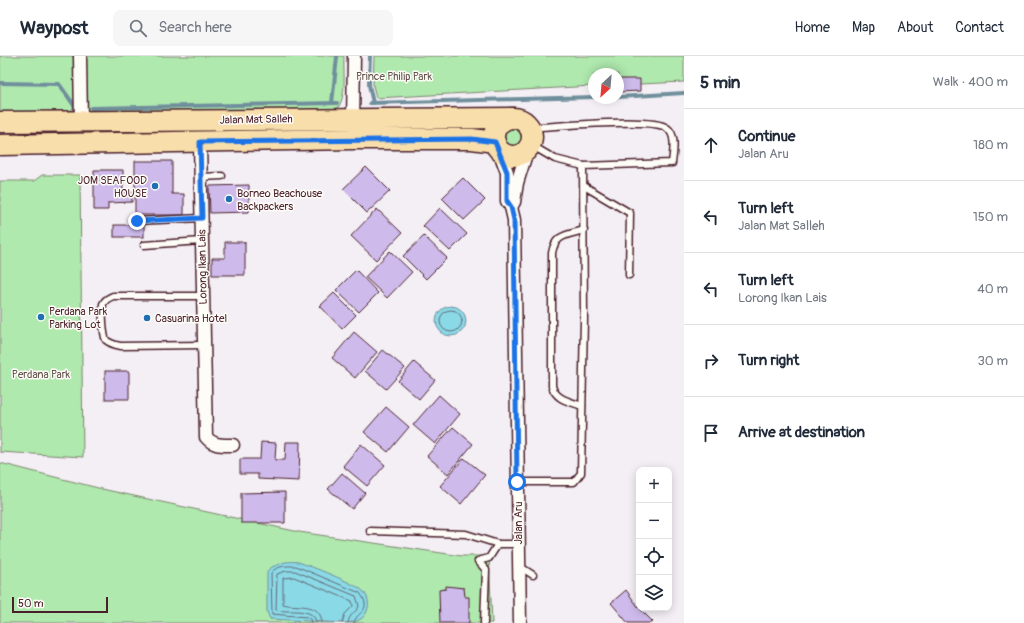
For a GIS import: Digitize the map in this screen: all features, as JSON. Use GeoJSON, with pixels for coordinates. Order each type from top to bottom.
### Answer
{"type":"FeatureCollection","features":[{"type":"Feature","properties":{"kind":"main road","name":"Jalan Mat Salleh"},"geometry":{"type":"LineString","coordinates":[[0,122],[353,118],[519,121]]}},
{"type":"Feature","properties":{"kind":"main road"},"geometry":{"type":"LineString","coordinates":[[519,121],[532,134],[529,148],[515,156],[503,153],[496,145],[495,131],[502,122],[519,121]]}},
{"type":"Feature","properties":{"kind":"main road","name":"Jalan Mat Salleh"},"geometry":{"type":"LineString","coordinates":[[0,145],[354,139],[472,139],[496,145]]}},
{"type":"Feature","properties":{"kind":"street"},"geometry":{"type":"LineString","coordinates":[[80,56],[81,121]]}},
{"type":"Feature","properties":{"kind":"street"},"geometry":{"type":"LineString","coordinates":[[354,56],[354,139]]}},
{"type":"Feature","properties":{"kind":"street","name":"Lorong Ikan Lais"},"geometry":{"type":"LineString","coordinates":[[200,142],[202,241],[206,264],[203,296],[206,437],[210,442],[216,445],[233,445]]}},
{"type":"Feature","properties":{"kind":"street","name":"Jalan Aru"},"geometry":{"type":"LineString","coordinates":[[496,145],[507,172],[507,201],[511,207],[514,220],[520,623]]}},
{"type":"Feature","properties":{"kind":"street","name":"Jalan Aru"},"geometry":{"type":"LineString","coordinates":[[511,207],[514,202],[517,183],[529,148]]}},
{"type":"Feature","properties":{"kind":"lane"},"geometry":{"type":"LineString","coordinates":[[519,121],[538,127],[631,123],[660,125],[667,127],[674,143],[672,163],[583,166],[529,148]]}},
{"type":"Feature","properties":{"kind":"lane"},"geometry":{"type":"LineString","coordinates":[[517,482],[574,482],[579,478],[581,472],[584,230],[583,166]]}},
{"type":"Feature","properties":{"kind":"lane"},"geometry":{"type":"LineString","coordinates":[[201,177],[222,176]]}},
{"type":"Feature","properties":{"kind":"lane"},"geometry":{"type":"LineString","coordinates":[[584,186],[630,213],[629,275]]}},
{"type":"Feature","properties":{"kind":"lane"},"geometry":{"type":"LineString","coordinates":[[137,221],[202,218]]}},
{"type":"Feature","properties":{"kind":"lane"},"geometry":{"type":"LineString","coordinates":[[582,406],[560,399],[554,394],[552,386],[552,253],[553,245],[558,238],[584,230]]}},
{"type":"Feature","properties":{"kind":"lane"},"geometry":{"type":"LineString","coordinates":[[144,245],[202,241]]}},
{"type":"Feature","properties":{"kind":"lane"},"geometry":{"type":"LineString","coordinates":[[203,296],[113,296],[106,299],[103,304],[104,334],[107,340],[113,345],[204,345]]}},
{"type":"Feature","properties":{"kind":"lane"},"geometry":{"type":"LineString","coordinates":[[370,531],[466,534],[498,544],[518,544]]}},
{"type":"Feature","properties":{"kind":"lane"},"geometry":{"type":"LineString","coordinates":[[484,623],[486,570],[478,561],[489,558],[498,544]]}},
{"type":"Feature","properties":{"kind":"lane"},"geometry":{"type":"LineString","coordinates":[[518,565],[533,575]]}},
{"type":"Feature","properties":{"kind":"green space"},"geometry":{"type":"Polygon","coordinates":[[[0,56],[75,56],[76,105],[69,112],[0,113],[0,56]]]}},
{"type":"Feature","properties":{"kind":"green space"},"geometry":{"type":"Polygon","coordinates":[[[85,56],[344,56],[344,85],[342,100],[335,111],[93,112],[88,111],[85,105],[85,56]]]}},
{"type":"Feature","properties":{"kind":"green space","name":"Prince Philip Park"},"geometry":{"type":"Polygon","coordinates":[[[374,56],[684,56],[684,82],[624,85],[624,68],[588,68],[588,86],[376,98],[373,85],[374,56]]]}},
{"type":"Feature","properties":{"kind":"green space"},"geometry":{"type":"Polygon","coordinates":[[[514,127],[522,130],[525,138],[522,146],[514,149],[506,146],[503,138],[506,130],[514,127]]]}},
{"type":"Feature","properties":{"kind":"green space","name":"Perdana Park"},"geometry":{"type":"Polygon","coordinates":[[[42,175],[80,175],[83,457],[0,452],[0,181],[34,181],[42,175]]]}},
{"type":"Feature","properties":{"kind":"green space"},"geometry":{"type":"Polygon","coordinates":[[[0,463],[102,489],[299,532],[462,556],[489,556],[492,623],[0,623],[0,463]]]}},
{"type":"Feature","properties":{"kind":"water"},"geometry":{"type":"Polygon","coordinates":[[[451,306],[462,310],[466,321],[462,332],[451,336],[440,332],[436,321],[440,310],[451,306]]]}},
{"type":"Feature","properties":{"kind":"water"},"geometry":{"type":"Polygon","coordinates":[[[285,562],[296,562],[303,564],[332,575],[359,588],[365,593],[368,600],[368,608],[363,617],[352,622],[345,623],[270,619],[267,612],[267,571],[272,567],[285,562]]]}},
{"type":"Feature","properties":{"kind":"building"},"geometry":{"type":"Polygon","coordinates":[[[624,79],[640,79],[640,91],[624,92],[624,79]]]}},
{"type":"Feature","properties":{"kind":"building"},"geometry":{"type":"Polygon","coordinates":[[[135,161],[172,161],[172,194],[184,194],[184,215],[135,215],[135,161]]]}},
{"type":"Feature","properties":{"kind":"building"},"geometry":{"type":"Polygon","coordinates":[[[366,167],[390,191],[367,213],[343,189],[366,167]]]}},
{"type":"Feature","properties":{"kind":"building"},"geometry":{"type":"Polygon","coordinates":[[[94,170],[123,170],[123,192],[132,192],[132,202],[108,203],[108,210],[94,210],[94,170]]]}},
{"type":"Feature","properties":{"kind":"building"},"geometry":{"type":"Polygon","coordinates":[[[463,178],[485,200],[464,220],[442,198],[463,178]]]}},
{"type":"Feature","properties":{"kind":"building","name":"Borneo Beachouse Backpackers"},"geometry":{"type":"Polygon","coordinates":[[[249,185],[249,212],[210,213],[209,186],[249,185]]]}},
{"type":"Feature","properties":{"kind":"building"},"geometry":{"type":"Polygon","coordinates":[[[440,208],[467,234],[450,251],[423,226],[440,208]]]}},
{"type":"Feature","properties":{"kind":"building"},"geometry":{"type":"Polygon","coordinates":[[[377,209],[402,233],[376,260],[351,236],[377,209]]]}},
{"type":"Feature","properties":{"kind":"building"},"geometry":{"type":"Polygon","coordinates":[[[114,225],[144,225],[144,237],[114,237],[114,225]]]}},
{"type":"Feature","properties":{"kind":"building"},"geometry":{"type":"Polygon","coordinates":[[[424,236],[447,258],[426,279],[403,256],[424,236]]]}},
{"type":"Feature","properties":{"kind":"building"},"geometry":{"type":"Polygon","coordinates":[[[225,242],[245,242],[245,275],[212,275],[212,258],[225,258],[225,242]]]}},
{"type":"Feature","properties":{"kind":"building"},"geometry":{"type":"Polygon","coordinates":[[[390,251],[412,272],[387,298],[365,277],[390,251]]]}},
{"type":"Feature","properties":{"kind":"building"},"geometry":{"type":"Polygon","coordinates":[[[356,270],[378,293],[359,312],[336,290],[356,270]]]}},
{"type":"Feature","properties":{"kind":"building"},"geometry":{"type":"Polygon","coordinates":[[[334,293],[356,315],[342,329],[320,306],[334,293]]]}},
{"type":"Feature","properties":{"kind":"building"},"geometry":{"type":"Polygon","coordinates":[[[354,332],[377,352],[355,378],[332,358],[354,332]]]}},
{"type":"Feature","properties":{"kind":"building"},"geometry":{"type":"Polygon","coordinates":[[[383,350],[405,368],[386,389],[365,371],[383,350]]]}},
{"type":"Feature","properties":{"kind":"building"},"geometry":{"type":"Polygon","coordinates":[[[414,362],[435,380],[419,399],[398,381],[414,362]]]}},
{"type":"Feature","properties":{"kind":"building"},"geometry":{"type":"Polygon","coordinates":[[[105,371],[129,371],[129,399],[105,399],[105,371]]]}},
{"type":"Feature","properties":{"kind":"building"},"geometry":{"type":"Polygon","coordinates":[[[439,395],[460,414],[435,444],[413,425],[439,395]]]}},
{"type":"Feature","properties":{"kind":"building"},"geometry":{"type":"Polygon","coordinates":[[[386,407],[409,427],[388,452],[364,432],[386,407]]]}},
{"type":"Feature","properties":{"kind":"building"},"geometry":{"type":"Polygon","coordinates":[[[453,427],[473,444],[448,474],[427,456],[453,427]]]}},
{"type":"Feature","properties":{"kind":"building"},"geometry":{"type":"Polygon","coordinates":[[[261,442],[276,443],[275,460],[285,460],[286,442],[300,442],[299,481],[258,479],[258,474],[240,474],[240,459],[260,459],[261,442]]]}},
{"type":"Feature","properties":{"kind":"building"},"geometry":{"type":"Polygon","coordinates":[[[361,444],[385,465],[367,486],[343,466],[361,444]]]}},
{"type":"Feature","properties":{"kind":"building"},"geometry":{"type":"Polygon","coordinates":[[[464,458],[485,475],[461,504],[440,486],[464,458]]]}},
{"type":"Feature","properties":{"kind":"building"},"geometry":{"type":"Polygon","coordinates":[[[342,473],[365,493],[352,509],[328,489],[342,473]]]}},
{"type":"Feature","properties":{"kind":"building"},"geometry":{"type":"Polygon","coordinates":[[[285,492],[285,523],[241,523],[241,493],[285,492]]]}},
{"type":"Feature","properties":{"kind":"building"},"geometry":{"type":"Polygon","coordinates":[[[446,586],[464,588],[465,597],[469,597],[469,623],[440,623],[439,590],[446,589],[446,586]]]}},
{"type":"Feature","properties":{"kind":"building"},"geometry":{"type":"Polygon","coordinates":[[[626,590],[636,604],[636,611],[642,611],[653,622],[628,623],[611,603],[626,590]]]}},
{"type":"Feature","properties":{"kind":"waterway"},"geometry":{"type":"LineString","coordinates":[[370,56],[369,85],[373,103]]}},
{"type":"Feature","properties":{"kind":"waterway"},"geometry":{"type":"LineString","coordinates":[[332,103],[337,57]]}},
{"type":"Feature","properties":{"kind":"waterway"},"geometry":{"type":"LineString","coordinates":[[0,83],[59,84],[76,108]]}},
{"type":"Feature","properties":{"kind":"waterway"},"geometry":{"type":"LineString","coordinates":[[624,97],[684,93]]}},
{"type":"Feature","properties":{"kind":"waterway"},"geometry":{"type":"LineString","coordinates":[[370,103],[588,97]]}},
{"type":"Feature","properties":{"kind":"waterway"},"geometry":{"type":"LineString","coordinates":[[91,108],[337,103]]}},
{"type":"Feature","properties":{"kind":"place","name":"JOM SEAFOOD HOUSE"},"geometry":{"type":"Point","coordinates":[155,186]}},
{"type":"Feature","properties":{"kind":"place","name":"Borneo Beachouse Backpackers"},"geometry":{"type":"Point","coordinates":[229,199]}},
{"type":"Feature","properties":{"kind":"place","name":"Perdana Park Parking Lot"},"geometry":{"type":"Point","coordinates":[41,317]}},
{"type":"Feature","properties":{"kind":"place","name":"Casuarina Hotel"},"geometry":{"type":"Point","coordinates":[147,318]}},
{"type":"Feature","properties":{"kind":"route"},"geometry":{"type":"LineString","coordinates":[[137,221],[202,218],[200,142],[354,139],[472,139],[495,142],[507,172],[507,201],[511,207],[514,220],[517,482]]}}]}
